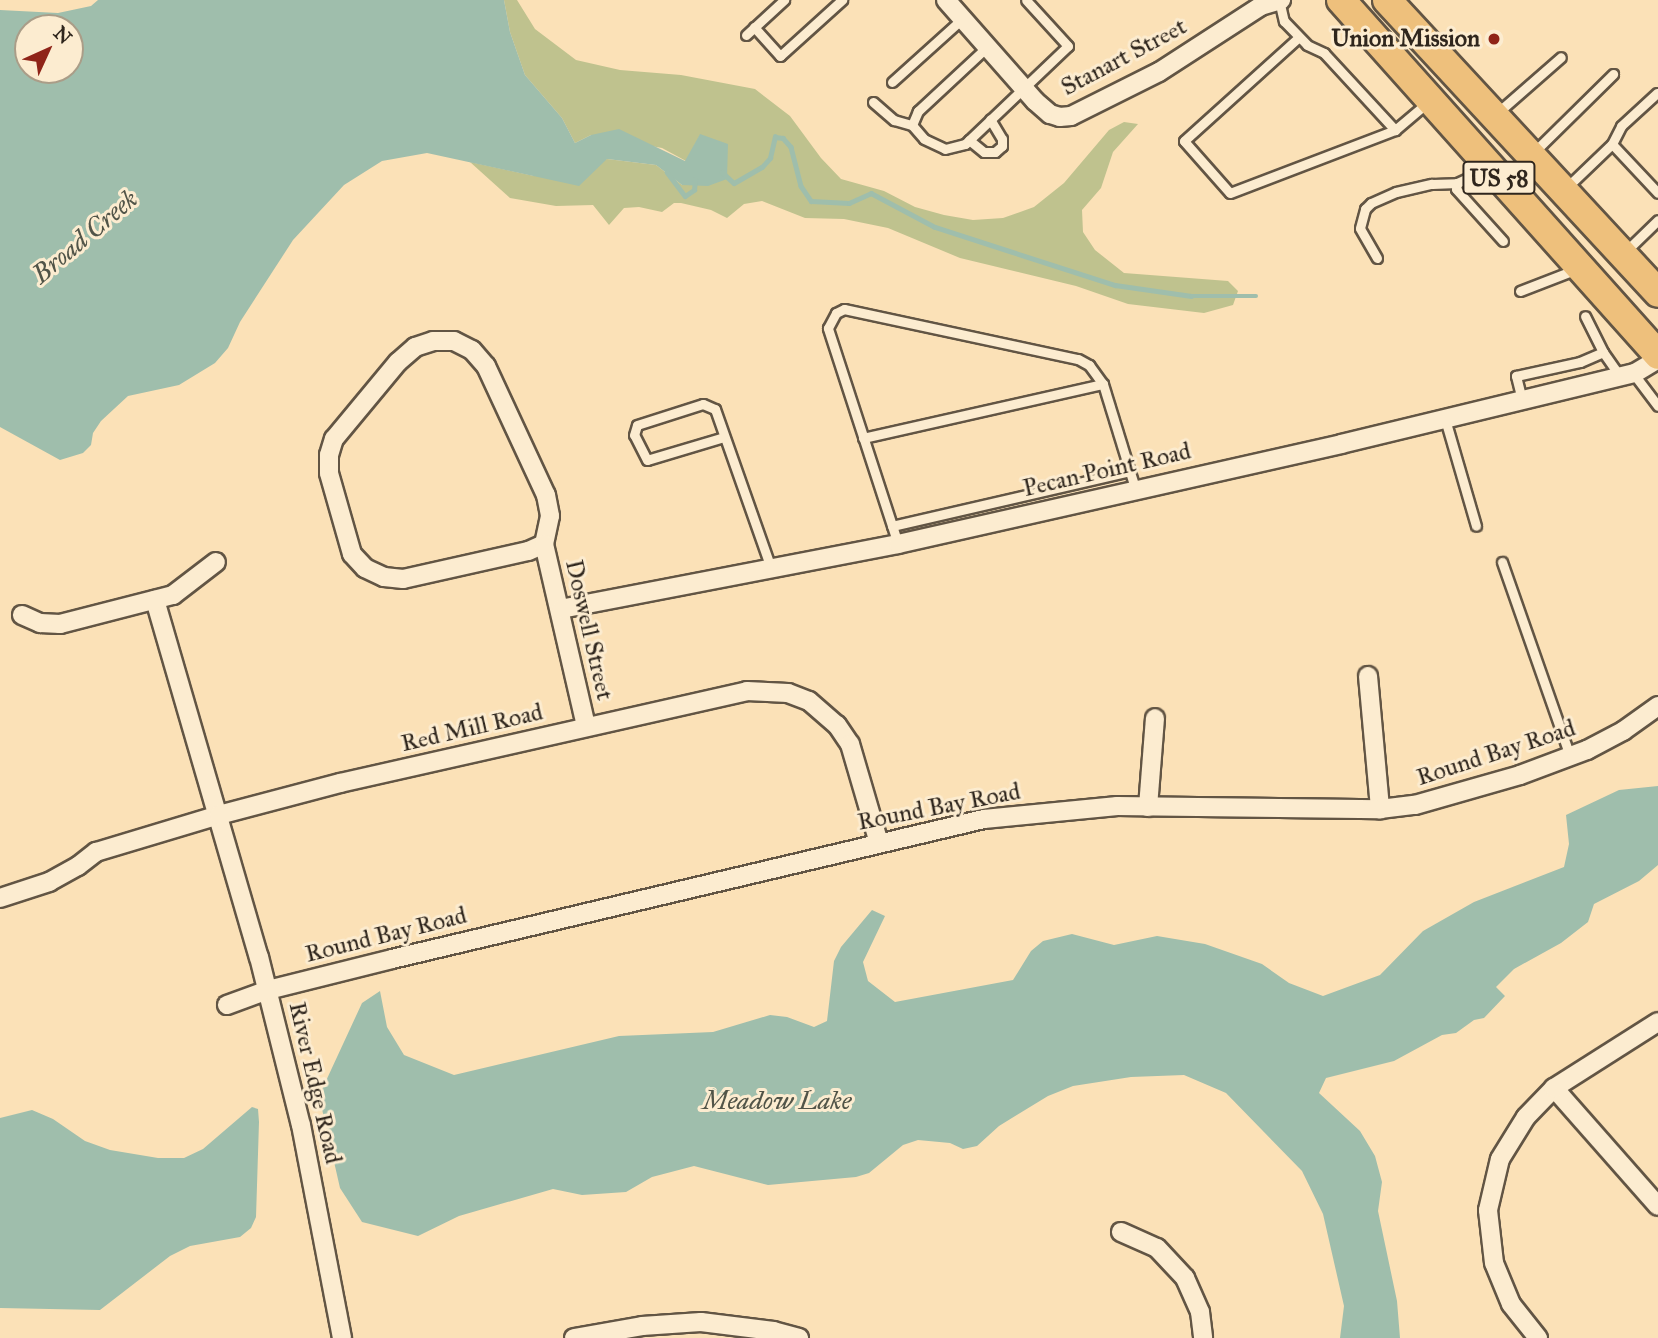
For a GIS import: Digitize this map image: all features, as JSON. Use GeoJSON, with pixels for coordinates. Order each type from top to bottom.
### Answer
{"type":"FeatureCollection","features":[{"type":"Feature","properties":{"kind":"main road","name":"US 58"},"geometry":{"type":"LineString","coordinates":[[1341,0],[1658,357]]}},
{"type":"Feature","properties":{"kind":"main road","name":"US 58"},"geometry":{"type":"LineString","coordinates":[[1387,0],[1658,293]]}},
{"type":"Feature","properties":{"kind":"street","name":"Stanart Street"},"geometry":{"type":"LineString","coordinates":[[946,0],[1050,114],[1071,116],[1159,72],[1261,6],[1280,0]]}},
{"type":"Feature","properties":{"kind":"street","name":"Doswell Street"},"geometry":{"type":"LineString","coordinates":[[544,544],[528,551],[403,579],[384,577],[365,568],[352,554],[329,473],[329,455],[334,439],[398,362],[415,347],[433,341],[454,341],[472,350],[486,366],[546,495],[550,516],[544,544],[586,726]]}},
{"type":"Feature","properties":{"kind":"street","name":"Pecan Point Road"},"geometry":{"type":"LineString","coordinates":[[561,609],[898,544],[1133,480],[1445,419],[1626,375],[1658,357]]}},
{"type":"Feature","properties":{"kind":"street"},"geometry":{"type":"LineString","coordinates":[[22,615],[40,623],[60,624],[155,600],[186,588],[216,562]]}},
{"type":"Feature","properties":{"kind":"street","name":"River Edge Road"},"geometry":{"type":"LineString","coordinates":[[155,600],[268,990],[301,1125],[342,1338]]}},
{"type":"Feature","properties":{"kind":"street"},"geometry":{"type":"LineString","coordinates":[[1368,676],[1380,809]]}},
{"type":"Feature","properties":{"kind":"street","name":"Red Mill Road"},"geometry":{"type":"LineString","coordinates":[[0,898],[49,881],[78,866],[96,852],[219,815],[586,726],[747,691],[788,693],[824,712],[850,744],[879,843]]}},
{"type":"Feature","properties":{"kind":"street","name":"Round Bay Road"},"geometry":{"type":"LineString","coordinates":[[227,1005],[268,990],[879,843],[1028,813],[1148,807],[1380,809],[1447,797],[1570,756],[1623,731],[1658,707]]}},
{"type":"Feature","properties":{"kind":"street"},"geometry":{"type":"LineString","coordinates":[[1148,807],[1155,718]]}},
{"type":"Feature","properties":{"kind":"street"},"geometry":{"type":"LineString","coordinates":[[1538,1338],[1511,1304],[1500,1282],[1488,1234],[1491,1186],[1511,1138],[1554,1088],[1658,1022]]}},
{"type":"Feature","properties":{"kind":"street"},"geometry":{"type":"LineString","coordinates":[[1554,1088],[1658,1206]]}},
{"type":"Feature","properties":{"kind":"street"},"geometry":{"type":"LineString","coordinates":[[1121,1232],[1157,1248],[1185,1278],[1199,1312],[1203,1338]]}},
{"type":"Feature","properties":{"kind":"street"},"geometry":{"type":"LineString","coordinates":[[574,1338],[642,1326],[701,1322],[773,1331],[799,1338]]}},
{"type":"Feature","properties":{"kind":"lane"},"geometry":{"type":"LineString","coordinates":[[746,35],[783,0]]}},
{"type":"Feature","properties":{"kind":"lane"},"geometry":{"type":"LineString","coordinates":[[754,27],[780,56],[842,0]]}},
{"type":"Feature","properties":{"kind":"lane"},"geometry":{"type":"LineString","coordinates":[[873,102],[894,120],[912,125],[924,139],[945,149],[969,140],[1068,46],[1026,0]]}},
{"type":"Feature","properties":{"kind":"lane"},"geometry":{"type":"LineString","coordinates":[[1280,0],[1284,21],[1307,45],[1324,53],[1395,130]]}},
{"type":"Feature","properties":{"kind":"lane"},"geometry":{"type":"LineString","coordinates":[[892,82],[962,18]]}},
{"type":"Feature","properties":{"kind":"lane"},"geometry":{"type":"LineString","coordinates":[[1299,37],[1184,141],[1230,193],[1395,130],[1430,100]]}},
{"type":"Feature","properties":{"kind":"lane"},"geometry":{"type":"LineString","coordinates":[[912,125],[918,111],[988,46]]}},
{"type":"Feature","properties":{"kind":"lane"},"geometry":{"type":"LineString","coordinates":[[1494,116],[1560,57]]}},
{"type":"Feature","properties":{"kind":"lane"},"geometry":{"type":"LineString","coordinates":[[1531,155],[1613,74]]}},
{"type":"Feature","properties":{"kind":"lane"},"geometry":{"type":"LineString","coordinates":[[1563,190],[1612,144],[1621,126],[1657,93]]}},
{"type":"Feature","properties":{"kind":"lane"},"geometry":{"type":"LineString","coordinates":[[969,140],[984,152],[995,152],[1002,146],[1002,139],[990,119]]}},
{"type":"Feature","properties":{"kind":"lane"},"geometry":{"type":"LineString","coordinates":[[1612,144],[1658,193]]}},
{"type":"Feature","properties":{"kind":"lane"},"geometry":{"type":"LineString","coordinates":[[1377,258],[1360,228],[1364,209],[1371,203],[1396,192],[1432,184],[1457,183],[1490,167]]}},
{"type":"Feature","properties":{"kind":"lane"},"geometry":{"type":"LineString","coordinates":[[1457,183],[1456,189],[1503,242]]}},
{"type":"Feature","properties":{"kind":"lane"},"geometry":{"type":"LineString","coordinates":[[1623,254],[1658,220]]}},
{"type":"Feature","properties":{"kind":"lane"},"geometry":{"type":"LineString","coordinates":[[1520,291],[1579,268]]}},
{"type":"Feature","properties":{"kind":"lane"},"geometry":{"type":"LineString","coordinates":[[892,526],[1133,480],[1103,384],[1089,365],[1078,359],[844,309],[836,313],[828,328],[863,438],[892,526],[898,544]]}},
{"type":"Feature","properties":{"kind":"lane"},"geometry":{"type":"LineString","coordinates":[[1584,316],[1603,352],[1658,406]]}},
{"type":"Feature","properties":{"kind":"lane"},"geometry":{"type":"LineString","coordinates":[[1522,400],[1516,376],[1580,362],[1603,352]]}},
{"type":"Feature","properties":{"kind":"lane"},"geometry":{"type":"LineString","coordinates":[[863,438],[1103,384]]}},
{"type":"Feature","properties":{"kind":"lane"},"geometry":{"type":"LineString","coordinates":[[724,437],[647,460],[634,435],[637,425],[703,404],[715,409],[771,568]]}},
{"type":"Feature","properties":{"kind":"lane"},"geometry":{"type":"LineString","coordinates":[[1445,419],[1476,526]]}},
{"type":"Feature","properties":{"kind":"lane"},"geometry":{"type":"LineString","coordinates":[[1502,562],[1570,756]]}},
{"type":"Feature","properties":{"kind":"green space"},"geometry":{"type":"Polygon","coordinates":[[[504,0],[517,0],[535,29],[576,60],[620,70],[681,75],[755,89],[790,116],[821,158],[841,179],[884,191],[915,207],[944,215],[973,220],[1003,218],[1034,207],[1064,183],[1109,130],[1124,122],[1138,124],[1113,152],[1101,188],[1082,210],[1083,232],[1095,250],[1124,273],[1228,281],[1238,291],[1233,305],[1204,313],[1128,304],[1076,286],[960,258],[888,228],[844,219],[805,218],[762,201],[744,204],[727,218],[711,210],[681,203],[674,203],[662,212],[639,207],[624,208],[609,225],[593,205],[556,206],[510,198],[470,162],[534,176],[607,159],[656,165],[682,185],[700,135],[686,161],[662,148],[591,135],[575,143],[562,118],[525,75],[510,32],[504,0]]]}},
{"type":"Feature","properties":{"kind":"water","name":"Broad Creek"},"geometry":{"type":"Polygon","coordinates":[[[98,0],[504,0],[510,32],[525,75],[562,118],[575,143],[591,135],[619,129],[685,161],[700,134],[728,144],[727,179],[708,186],[682,185],[656,165],[607,159],[579,186],[427,153],[382,161],[344,185],[293,240],[240,322],[228,348],[215,363],[179,385],[128,396],[101,421],[93,433],[91,445],[83,453],[60,460],[0,427],[0,10],[58,13],[91,6],[98,0]]]}},
{"type":"Feature","properties":{"kind":"water","name":"Meadow Lake"},"geometry":{"type":"Polygon","coordinates":[[[1658,786],[1658,865],[1639,881],[1594,904],[1588,922],[1561,943],[1514,969],[1496,987],[1505,996],[1484,1018],[1474,1020],[1456,1033],[1442,1035],[1394,1061],[1326,1078],[1319,1093],[1360,1131],[1375,1156],[1382,1182],[1378,1211],[1397,1301],[1400,1338],[1340,1338],[1344,1306],[1323,1214],[1302,1171],[1226,1093],[1184,1075],[1131,1077],[1073,1086],[1048,1096],[999,1126],[977,1146],[963,1149],[950,1143],[918,1140],[903,1145],[869,1173],[856,1177],[768,1185],[694,1166],[652,1177],[626,1192],[582,1195],[553,1189],[459,1216],[418,1236],[362,1222],[340,1188],[319,1096],[362,1003],[380,991],[387,1027],[404,1055],[454,1075],[619,1036],[713,1032],[770,1015],[787,1017],[814,1027],[827,1021],[834,961],[841,947],[872,910],[885,916],[863,962],[868,981],[895,1002],[1013,980],[1031,951],[1043,941],[1072,934],[1114,945],[1157,936],[1205,944],[1262,964],[1289,983],[1323,996],[1380,975],[1423,931],[1474,902],[1564,867],[1569,844],[1566,815],[1619,790],[1658,786]]]}},
{"type":"Feature","properties":{"kind":"water"},"geometry":{"type":"Polygon","coordinates":[[[252,1107],[258,1109],[259,1122],[256,1217],[251,1228],[240,1237],[190,1246],[170,1256],[100,1310],[0,1308],[0,1118],[32,1110],[53,1119],[85,1141],[110,1150],[158,1158],[184,1158],[203,1149],[252,1107]]]}},
{"type":"Feature","properties":{"kind":"waterway"},"geometry":{"type":"LineString","coordinates":[[722,172],[734,183],[762,167],[770,158],[775,137],[783,138],[791,147],[801,186],[811,201],[849,203],[871,193],[935,227],[1115,285],[1191,296],[1256,296]]}},
{"type":"Feature","properties":{"kind":"waterway"},"geometry":{"type":"LineString","coordinates":[[667,172],[685,196],[694,190],[695,180]]}},
{"type":"Feature","properties":{"kind":"place","name":"Union Mission"},"geometry":{"type":"Point","coordinates":[1494,39]}}]}
